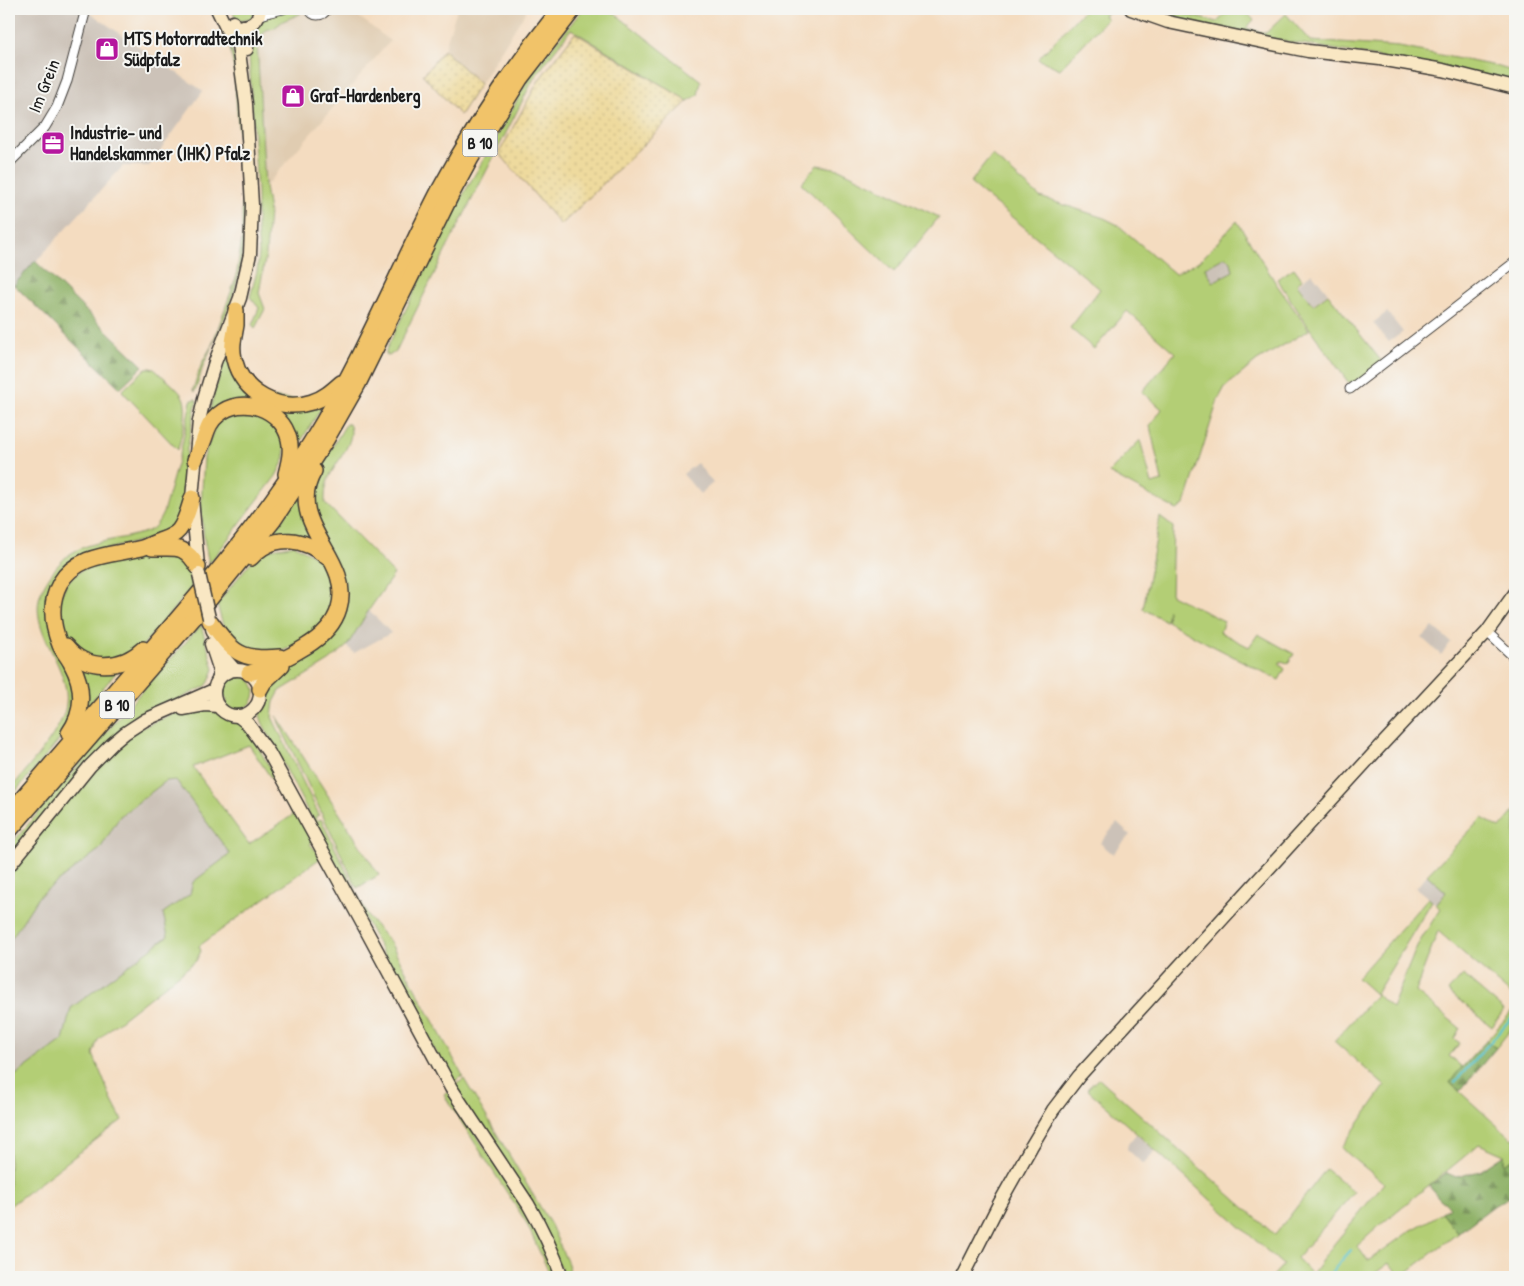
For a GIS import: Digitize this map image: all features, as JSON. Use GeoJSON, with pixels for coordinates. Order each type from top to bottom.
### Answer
{"type":"FeatureCollection","features":[{"type":"Feature","properties":{"kind":"highway","name":"B 10"},"geometry":{"type":"LineString","coordinates":[[9,814],[236,549],[283,485],[313,439],[348,377],[440,189],[459,155],[510,75],[560,9]]}},
{"type":"Feature","properties":{"kind":"highway","name":"B 10"},"geometry":{"type":"LineString","coordinates":[[9,831],[225,580],[273,520],[326,440],[358,384],[471,158],[520,79],[574,9]]}},
{"type":"Feature","properties":{"kind":"highway"},"geometry":{"type":"LineString","coordinates":[[236,310],[236,326],[232,342],[234,359],[242,378],[259,395],[272,402],[304,404],[313,402],[328,394],[348,377]]}},
{"type":"Feature","properties":{"kind":"highway"},"geometry":{"type":"LineString","coordinates":[[194,460],[208,426],[217,416],[226,410],[240,406],[246,405],[262,408],[280,422],[290,440],[290,458],[283,485]]}},
{"type":"Feature","properties":{"kind":"highway"},"geometry":{"type":"LineString","coordinates":[[242,671],[261,670],[291,655],[324,634],[336,617],[341,603],[342,587],[338,572],[310,521],[307,505],[309,481],[321,460],[326,440]]}},
{"type":"Feature","properties":{"kind":"highway"},"geometry":{"type":"LineString","coordinates":[[143,548],[166,539],[177,532],[184,522],[192,498]]}},
{"type":"Feature","properties":{"kind":"highway"},"geometry":{"type":"LineString","coordinates":[[225,580],[248,562],[261,548],[275,542],[291,540],[307,544],[332,562]]}},
{"type":"Feature","properties":{"kind":"highway"},"geometry":{"type":"LineString","coordinates":[[56,759],[64,740],[78,719],[81,697],[78,677],[61,646],[53,617],[53,603],[58,588],[66,575],[86,561],[105,555],[143,548],[175,548],[182,550],[190,556],[198,571]]}},
{"type":"Feature","properties":{"kind":"highway"},"geometry":{"type":"LineString","coordinates":[[209,620],[226,644],[243,655],[257,658],[291,655]]}},
{"type":"Feature","properties":{"kind":"highway"},"geometry":{"type":"LineString","coordinates":[[57,636],[79,658],[96,664],[107,665],[118,664],[131,658],[169,628]]}},
{"type":"Feature","properties":{"kind":"highway"},"geometry":{"type":"LineString","coordinates":[[260,689],[264,682],[291,655]]}},
{"type":"Feature","properties":{"kind":"main road"},"geometry":{"type":"LineString","coordinates":[[224,9],[233,22],[239,26],[253,23],[259,12]]}},
{"type":"Feature","properties":{"kind":"main road"},"geometry":{"type":"LineString","coordinates":[[224,9],[246,104]]}},
{"type":"Feature","properties":{"kind":"main road"},"geometry":{"type":"LineString","coordinates":[[1131,9],[1168,22],[1272,44],[1314,52],[1380,59],[1443,70],[1515,88]]}},
{"type":"Feature","properties":{"kind":"main road"},"geometry":{"type":"LineString","coordinates":[[233,22],[237,37],[246,104],[251,191],[250,254],[246,279],[236,310],[221,345],[205,395],[199,421],[194,460],[192,498],[198,571],[209,620],[211,641],[219,668],[219,678],[214,690],[214,696],[218,706],[224,712],[238,716],[248,724],[269,753],[451,1088],[528,1204],[547,1238],[562,1277]]}},
{"type":"Feature","properties":{"kind":"main road"},"geometry":{"type":"LineString","coordinates":[[246,104],[249,82],[245,36],[249,25]]}},
{"type":"Feature","properties":{"kind":"main road"},"geometry":{"type":"LineString","coordinates":[[962,1277],[1031,1147],[1053,1110],[1079,1076],[1487,632],[1515,593]]}},
{"type":"Feature","properties":{"kind":"main road"},"geometry":{"type":"LineString","coordinates":[[209,620],[228,663],[257,682],[260,689],[259,699],[255,708],[238,716]]}},
{"type":"Feature","properties":{"kind":"main road"},"geometry":{"type":"LineString","coordinates":[[219,678],[227,672],[242,671]]}},
{"type":"Feature","properties":{"kind":"main road"},"geometry":{"type":"LineString","coordinates":[[9,866],[105,750],[132,728],[214,690]]}},
{"type":"Feature","properties":{"kind":"main road"},"geometry":{"type":"LineString","coordinates":[[167,711],[205,705],[218,706]]}},
{"type":"Feature","properties":{"kind":"main road"},"geometry":{"type":"LineString","coordinates":[[255,708],[256,718],[269,753]]}},
{"type":"Feature","properties":{"kind":"street","name":"Im Grein"},"geometry":{"type":"LineString","coordinates":[[9,163],[45,127],[57,107],[67,81],[86,9]]}},
{"type":"Feature","properties":{"kind":"street"},"geometry":{"type":"LineString","coordinates":[[259,12],[283,9]]}},
{"type":"Feature","properties":{"kind":"street"},"geometry":{"type":"LineString","coordinates":[[309,9],[312,14],[318,15],[324,13],[327,9]]}},
{"type":"Feature","properties":{"kind":"street"},"geometry":{"type":"LineString","coordinates":[[1350,389],[1515,262]]}},
{"type":"Feature","properties":{"kind":"street"},"geometry":{"type":"LineString","coordinates":[[1487,632],[1515,658]]}},
{"type":"Feature","properties":{"kind":"shaded area"},"geometry":{"type":"Polygon","coordinates":[[[9,9],[81,9],[89,12],[203,91],[149,166],[123,166],[9,291],[9,9]]]}},
{"type":"Feature","properties":{"kind":"shaded area"},"geometry":{"type":"Polygon","coordinates":[[[277,9],[349,9],[390,41],[265,187],[257,41],[260,35],[278,19],[277,9]]]}},
{"type":"Feature","properties":{"kind":"shaded area"},"geometry":{"type":"Polygon","coordinates":[[[457,9],[525,9],[526,11],[480,84],[444,50],[457,9]]]}},
{"type":"Feature","properties":{"kind":"shaded area"},"geometry":{"type":"Polygon","coordinates":[[[1225,257],[1231,262],[1233,271],[1213,282],[1205,268],[1225,257]]]}},
{"type":"Feature","properties":{"kind":"shaded area"},"geometry":{"type":"Polygon","coordinates":[[[1312,273],[1328,293],[1313,304],[1298,284],[1312,273]]]}},
{"type":"Feature","properties":{"kind":"shaded area"},"geometry":{"type":"Polygon","coordinates":[[[1387,312],[1403,332],[1389,342],[1373,323],[1387,312]]]}},
{"type":"Feature","properties":{"kind":"shaded area"},"geometry":{"type":"Polygon","coordinates":[[[697,463],[713,483],[700,494],[683,474],[697,463]]]}},
{"type":"Feature","properties":{"kind":"shaded area"},"geometry":{"type":"Polygon","coordinates":[[[369,610],[391,633],[354,653],[347,646],[369,610]]]}},
{"type":"Feature","properties":{"kind":"shaded area"},"geometry":{"type":"Polygon","coordinates":[[[1433,627],[1451,642],[1441,655],[1422,638],[1433,627]]]}},
{"type":"Feature","properties":{"kind":"shaded area"},"geometry":{"type":"Polygon","coordinates":[[[176,780],[231,854],[193,882],[190,894],[163,913],[168,936],[71,1008],[63,1040],[9,1080],[9,942],[39,896],[100,849],[120,816],[166,781],[176,780]]]}},
{"type":"Feature","properties":{"kind":"shaded area"},"geometry":{"type":"Polygon","coordinates":[[[1117,823],[1130,835],[1113,854],[1100,843],[1117,823]]]}},
{"type":"Feature","properties":{"kind":"shaded area"},"geometry":{"type":"Polygon","coordinates":[[[1427,875],[1447,891],[1436,904],[1416,888],[1427,875]]]}},
{"type":"Feature","properties":{"kind":"shaded area"},"geometry":{"type":"Polygon","coordinates":[[[1136,1134],[1155,1151],[1143,1164],[1127,1149],[1128,1144],[1136,1134]]]}},
{"type":"Feature","properties":{"kind":"green space"},"geometry":{"type":"Polygon","coordinates":[[[232,9],[256,9],[252,18],[241,21],[235,17],[232,9]]]}},
{"type":"Feature","properties":{"kind":"green space"},"geometry":{"type":"Polygon","coordinates":[[[583,9],[609,9],[701,81],[698,95],[688,101],[571,29],[534,78],[396,351],[389,356],[386,354],[386,350],[456,207],[511,112],[530,75],[583,9]]]}},
{"type":"Feature","properties":{"kind":"green space"},"geometry":{"type":"Polygon","coordinates":[[[1085,9],[1113,9],[1104,15],[1107,19],[1060,69],[1038,59],[1085,9]]]}},
{"type":"Feature","properties":{"kind":"green space"},"geometry":{"type":"Polygon","coordinates":[[[1140,9],[1161,9],[1217,22],[1231,9],[1243,9],[1254,20],[1246,28],[1266,33],[1286,14],[1310,41],[1399,47],[1496,66],[1515,72],[1515,83],[1230,32],[1140,9]]]}},
{"type":"Feature","properties":{"kind":"green space"},"geometry":{"type":"Polygon","coordinates":[[[300,10],[300,14],[283,21],[274,28],[266,30],[257,41],[265,187],[269,211],[266,254],[259,293],[265,309],[255,328],[252,325],[259,308],[250,297],[257,271],[259,253],[248,38],[251,27],[273,13],[300,10]]]}},
{"type":"Feature","properties":{"kind":"green space"},"geometry":{"type":"Polygon","coordinates":[[[229,43],[237,73],[240,103],[240,137],[234,69],[229,43]]]}},
{"type":"Feature","properties":{"kind":"green space"},"geometry":{"type":"Polygon","coordinates":[[[992,155],[1040,197],[1104,218],[1118,225],[1175,274],[1201,260],[1237,221],[1277,285],[1309,330],[1257,361],[1225,387],[1218,400],[1185,504],[1177,510],[1109,473],[1140,440],[1152,484],[1162,481],[1150,426],[1162,409],[1142,392],[1175,353],[1127,311],[1094,349],[1070,328],[1100,289],[970,183],[992,155]],[[1225,257],[1205,268],[1213,282],[1233,271],[1231,262],[1225,257]]]}},
{"type":"Feature","properties":{"kind":"green space"},"geometry":{"type":"Polygon","coordinates":[[[817,165],[839,169],[939,217],[894,272],[801,183],[817,165]]]}},
{"type":"Feature","properties":{"kind":"green space"},"geometry":{"type":"Polygon","coordinates":[[[242,169],[244,174],[245,224],[239,274],[228,308],[194,392],[202,363],[212,345],[236,278],[242,238],[242,169]]]}},
{"type":"Feature","properties":{"kind":"green space"},"geometry":{"type":"Polygon","coordinates":[[[35,261],[143,366],[120,388],[14,285],[35,261]]]}},
{"type":"Feature","properties":{"kind":"green space"},"geometry":{"type":"Polygon","coordinates":[[[1294,268],[1302,279],[1297,284],[1313,305],[1328,294],[1382,362],[1353,384],[1348,382],[1277,279],[1294,268]]]}},
{"type":"Feature","properties":{"kind":"green space"},"geometry":{"type":"Polygon","coordinates":[[[228,350],[255,396],[325,402],[296,449],[264,405],[208,419],[228,350]]]}},
{"type":"Feature","properties":{"kind":"green space"},"geometry":{"type":"Polygon","coordinates":[[[146,368],[154,369],[175,387],[184,400],[185,413],[178,450],[122,391],[146,368]]]}},
{"type":"Feature","properties":{"kind":"green space"},"geometry":{"type":"Polygon","coordinates":[[[197,400],[187,449],[182,508],[177,525],[161,536],[103,550],[49,594],[77,690],[68,729],[9,799],[9,791],[49,741],[62,720],[65,710],[66,694],[63,678],[43,631],[39,616],[39,600],[45,584],[60,563],[73,552],[97,543],[145,532],[152,529],[160,520],[181,450],[191,401],[197,400]]]}},
{"type":"Feature","properties":{"kind":"green space"},"geometry":{"type":"Polygon","coordinates":[[[260,411],[283,432],[285,458],[276,476],[209,564],[201,508],[204,457],[217,420],[225,414],[260,411]]]}},
{"type":"Feature","properties":{"kind":"green space"},"geometry":{"type":"Polygon","coordinates":[[[346,424],[349,424],[351,431],[350,438],[328,480],[325,503],[394,574],[347,646],[329,661],[280,691],[274,702],[272,717],[319,815],[315,817],[317,821],[321,819],[369,918],[390,942],[463,1076],[452,1083],[307,810],[260,715],[266,686],[270,681],[344,615],[310,495],[320,468],[346,424]]]}},
{"type":"Feature","properties":{"kind":"green space"},"geometry":{"type":"Polygon","coordinates":[[[303,491],[319,545],[269,538],[303,491]]]}},
{"type":"Feature","properties":{"kind":"green space"},"geometry":{"type":"Polygon","coordinates":[[[1160,517],[1173,527],[1171,595],[1224,621],[1220,632],[1249,647],[1258,634],[1294,654],[1288,663],[1281,661],[1279,664],[1285,669],[1279,680],[1167,621],[1168,610],[1166,621],[1143,609],[1160,517]]]}},
{"type":"Feature","properties":{"kind":"green space"},"geometry":{"type":"Polygon","coordinates":[[[295,545],[326,563],[335,588],[329,614],[314,632],[284,650],[273,653],[243,650],[228,636],[217,604],[250,563],[265,550],[295,545]]]}},
{"type":"Feature","properties":{"kind":"green space"},"geometry":{"type":"Polygon","coordinates":[[[176,552],[189,564],[192,587],[144,644],[127,657],[95,660],[75,650],[63,635],[57,605],[67,582],[88,565],[136,555],[176,552]]]}},
{"type":"Feature","properties":{"kind":"green space"},"geometry":{"type":"Polygon","coordinates":[[[201,625],[214,669],[206,686],[144,716],[9,858],[9,847],[127,708],[201,625]]]}},
{"type":"Feature","properties":{"kind":"green space"},"geometry":{"type":"Polygon","coordinates":[[[75,661],[119,669],[83,712],[75,661]]]}},
{"type":"Feature","properties":{"kind":"green space"},"geometry":{"type":"Polygon","coordinates":[[[233,674],[247,678],[255,690],[252,701],[241,709],[225,706],[227,701],[222,690],[219,690],[223,680],[233,674]]]}},
{"type":"Feature","properties":{"kind":"green space"},"geometry":{"type":"Polygon","coordinates":[[[215,709],[225,717],[236,720],[247,728],[313,841],[310,844],[322,857],[199,946],[201,951],[196,961],[98,1040],[93,1054],[112,1101],[122,1120],[11,1205],[9,1202],[9,1080],[63,1040],[71,1008],[168,936],[163,913],[190,894],[193,882],[230,854],[176,780],[166,781],[120,816],[100,849],[39,896],[9,942],[9,871],[92,768],[132,732],[175,713],[189,710],[215,709]],[[249,745],[193,767],[249,844],[293,815],[249,745]]]}},
{"type":"Feature","properties":{"kind":"green space"},"geometry":{"type":"Polygon","coordinates":[[[277,716],[379,875],[357,888],[279,723],[277,716]]]}},
{"type":"Feature","properties":{"kind":"green space"},"geometry":{"type":"Polygon","coordinates":[[[1515,810],[1515,998],[1438,931],[1416,992],[1460,1028],[1454,1039],[1460,1043],[1449,1056],[1462,1067],[1450,1083],[1512,1139],[1515,1137],[1515,1158],[1504,1165],[1504,1155],[1479,1144],[1357,1246],[1368,1261],[1410,1231],[1442,1213],[1458,1233],[1401,1277],[1389,1263],[1370,1277],[1272,1277],[1283,1265],[1087,1089],[1099,1078],[1275,1235],[1326,1169],[1354,1192],[1297,1258],[1312,1274],[1384,1183],[1341,1148],[1385,1086],[1334,1041],[1376,995],[1357,978],[1428,898],[1432,901],[1376,994],[1392,1008],[1417,946],[1440,909],[1436,904],[1446,892],[1427,875],[1482,818],[1500,828],[1515,810]]]}},
{"type":"Feature","properties":{"kind":"green space"},"geometry":{"type":"Polygon","coordinates":[[[1463,975],[1504,1010],[1492,1027],[1448,991],[1463,975]]]}},
{"type":"Feature","properties":{"kind":"green space"},"geometry":{"type":"Polygon","coordinates":[[[1515,1008],[1515,1024],[1496,1048],[1486,1041],[1515,1008]]]}},
{"type":"Feature","properties":{"kind":"green space"},"geometry":{"type":"Polygon","coordinates":[[[1486,1041],[1496,1048],[1460,1091],[1450,1083],[1486,1041]]]}},
{"type":"Feature","properties":{"kind":"green space"},"geometry":{"type":"Polygon","coordinates":[[[464,1079],[551,1225],[568,1264],[571,1277],[566,1277],[454,1086],[464,1079]]]}},
{"type":"Feature","properties":{"kind":"green space"},"geometry":{"type":"Polygon","coordinates":[[[448,1092],[539,1231],[557,1277],[551,1277],[526,1222],[444,1095],[448,1092]]]}},
{"type":"Feature","properties":{"kind":"green space"},"geometry":{"type":"Polygon","coordinates":[[[1504,1155],[1504,1164],[1515,1158],[1515,1194],[1495,1205],[1458,1233],[1442,1213],[1450,1207],[1429,1186],[1447,1173],[1456,1177],[1480,1171],[1504,1155]]]}},
{"type":"Feature","properties":{"kind":"sand"},"geometry":{"type":"Polygon","coordinates":[[[575,33],[688,101],[561,225],[499,153],[539,80],[575,33]]]}},
{"type":"Feature","properties":{"kind":"sand"},"geometry":{"type":"Polygon","coordinates":[[[444,50],[480,84],[460,115],[423,75],[444,50]]]}},
{"type":"Feature","properties":{"kind":"waterway"},"geometry":{"type":"LineString","coordinates":[[1455,1082],[1515,1014]]}},
{"type":"Feature","properties":{"kind":"waterway"},"geometry":{"type":"LineString","coordinates":[[1327,1277],[1351,1250]]}},
{"type":"Feature","properties":{"kind":"place","name":"MTS Motorradtechnik Südpfalz"},"geometry":{"type":"Point","coordinates":[107,49]}},
{"type":"Feature","properties":{"kind":"place","name":"Graf-Hardenberg"},"geometry":{"type":"Point","coordinates":[293,96]}},
{"type":"Feature","properties":{"kind":"place","name":"Industrie- und Handelskammer (IHK) Pfalz"},"geometry":{"type":"Point","coordinates":[53,143]}}]}
